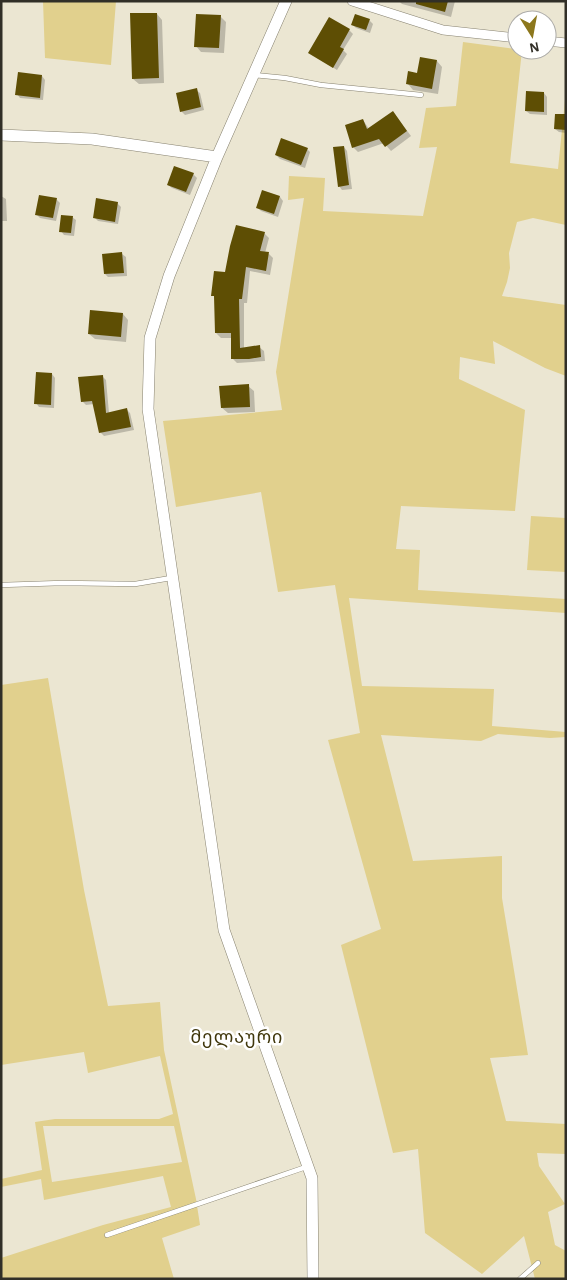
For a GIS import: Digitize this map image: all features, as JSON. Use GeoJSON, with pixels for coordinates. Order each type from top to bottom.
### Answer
{"type":"FeatureCollection","features":[{"type":"Feature","properties":{"kind":"street"},"geometry":{"type":"LineString","coordinates":[[286,1],[216,157],[169,276],[150,338],[148,409],[224,930],[312,1178],[313,1279]]}},
{"type":"Feature","properties":{"kind":"street"},"geometry":{"type":"LineString","coordinates":[[352,1],[443,30],[507,37]]}},
{"type":"Feature","properties":{"kind":"street"},"geometry":{"type":"LineString","coordinates":[[1,135],[92,139],[216,157]]}},
{"type":"Feature","properties":{"kind":"lane"},"geometry":{"type":"LineString","coordinates":[[253,75],[285,78],[321,85],[421,95]]}},
{"type":"Feature","properties":{"kind":"lane"},"geometry":{"type":"LineString","coordinates":[[1,585],[62,582],[135,584],[172,578]]}},
{"type":"Feature","properties":{"kind":"lane"},"geometry":{"type":"LineString","coordinates":[[106,1235],[308,1166]]}},
{"type":"Feature","properties":{"kind":"lane"},"geometry":{"type":"LineString","coordinates":[[520,1279],[538,1263]]}},
{"type":"Feature","properties":{"kind":"shaded area"},"geometry":{"type":"Polygon","coordinates":[[[43,1],[116,1],[111,65],[45,58],[43,1]]]}},
{"type":"Feature","properties":{"kind":"shaded area"},"geometry":{"type":"Polygon","coordinates":[[[463,42],[507,48],[507,60],[521,60],[510,163],[558,169],[566,90],[566,225],[533,218],[517,222],[509,253],[510,268],[502,296],[566,305],[566,376],[545,368],[493,341],[495,364],[460,357],[459,379],[525,410],[515,511],[401,506],[396,549],[420,550],[418,590],[566,599],[566,613],[349,598],[362,686],[494,689],[492,726],[566,732],[566,737],[550,738],[498,734],[481,741],[381,735],[413,861],[502,856],[502,898],[528,1055],[490,1058],[506,1121],[566,1124],[566,1154],[537,1153],[539,1166],[565,1204],[548,1212],[555,1245],[566,1251],[566,1279],[535,1279],[524,1236],[482,1274],[425,1233],[418,1149],[393,1153],[341,945],[381,929],[328,740],[360,733],[335,585],[278,592],[261,492],[176,507],[163,421],[282,410],[276,372],[304,198],[288,200],[289,176],[325,178],[323,211],[423,216],[437,147],[419,148],[426,108],[456,106],[463,42]]]}},
{"type":"Feature","properties":{"kind":"shaded area"},"geometry":{"type":"Polygon","coordinates":[[[531,516],[566,518],[566,572],[527,570],[531,516]]]}},
{"type":"Feature","properties":{"kind":"shaded area"},"geometry":{"type":"Polygon","coordinates":[[[48,678],[84,890],[108,1006],[160,1002],[164,1050],[200,1225],[162,1238],[174,1279],[1,1279],[1,1258],[103,1225],[171,1207],[163,1176],[44,1200],[41,1179],[1,1187],[1,1179],[42,1170],[35,1122],[55,1119],[159,1119],[173,1114],[160,1056],[88,1073],[84,1052],[1,1065],[1,685],[48,678]],[[43,1126],[52,1182],[182,1162],[174,1126],[43,1126]]]}},
{"type":"Feature","properties":{"kind":"building"},"geometry":{"type":"Polygon","coordinates":[[[416,1],[448,1],[445,12],[416,4],[416,1]]]}},
{"type":"Feature","properties":{"kind":"building"},"geometry":{"type":"Polygon","coordinates":[[[130,13],[157,13],[159,78],[132,79],[130,13]]]}},
{"type":"Feature","properties":{"kind":"building"},"geometry":{"type":"Polygon","coordinates":[[[196,14],[221,15],[219,48],[194,47],[196,14]]]}},
{"type":"Feature","properties":{"kind":"building"},"geometry":{"type":"Polygon","coordinates":[[[355,14],[370,19],[366,30],[351,25],[355,14]]]}},
{"type":"Feature","properties":{"kind":"building"},"geometry":{"type":"Polygon","coordinates":[[[329,17],[350,29],[340,47],[344,49],[333,68],[308,53],[329,17]]]}},
{"type":"Feature","properties":{"kind":"building"},"geometry":{"type":"Polygon","coordinates":[[[420,57],[437,60],[432,89],[406,84],[408,71],[417,73],[420,57]]]}},
{"type":"Feature","properties":{"kind":"building"},"geometry":{"type":"Polygon","coordinates":[[[18,72],[42,75],[40,98],[15,95],[18,72]]]}},
{"type":"Feature","properties":{"kind":"building"},"geometry":{"type":"Polygon","coordinates":[[[197,88],[201,107],[180,112],[176,93],[197,88]]]}},
{"type":"Feature","properties":{"kind":"building"},"geometry":{"type":"Polygon","coordinates":[[[526,91],[544,92],[544,112],[525,111],[526,91]]]}},
{"type":"Feature","properties":{"kind":"building"},"geometry":{"type":"Polygon","coordinates":[[[393,111],[407,131],[385,147],[379,139],[352,148],[345,125],[363,119],[367,129],[393,111]]]}},
{"type":"Feature","properties":{"kind":"building"},"geometry":{"type":"Polygon","coordinates":[[[555,114],[566,114],[566,130],[554,129],[555,114]]]}},
{"type":"Feature","properties":{"kind":"building"},"geometry":{"type":"Polygon","coordinates":[[[281,138],[308,148],[301,165],[275,155],[281,138]]]}},
{"type":"Feature","properties":{"kind":"building"},"geometry":{"type":"Polygon","coordinates":[[[344,146],[349,185],[338,187],[333,147],[344,146]]]}},
{"type":"Feature","properties":{"kind":"building"},"geometry":{"type":"Polygon","coordinates":[[[174,166],[194,173],[186,192],[167,185],[174,166]]]}},
{"type":"Feature","properties":{"kind":"building"},"geometry":{"type":"Polygon","coordinates":[[[262,190],[280,196],[274,214],[256,208],[262,190]]]}},
{"type":"Feature","properties":{"kind":"building"},"geometry":{"type":"Polygon","coordinates":[[[39,195],[57,198],[53,218],[35,215],[39,195]]]}},
{"type":"Feature","properties":{"kind":"building"},"geometry":{"type":"Polygon","coordinates":[[[96,198],[118,202],[115,222],[93,218],[96,198]]]}},
{"type":"Feature","properties":{"kind":"building"},"geometry":{"type":"Polygon","coordinates":[[[61,215],[73,216],[71,233],[59,232],[61,215]]]}},
{"type":"Feature","properties":{"kind":"building"},"geometry":{"type":"Polygon","coordinates":[[[236,225],[265,232],[260,251],[269,252],[266,271],[246,267],[242,299],[239,299],[240,348],[260,345],[261,357],[249,359],[231,359],[231,333],[215,333],[214,296],[211,296],[214,271],[225,272],[236,225]]]}},
{"type":"Feature","properties":{"kind":"building"},"geometry":{"type":"Polygon","coordinates":[[[122,252],[124,273],[104,274],[102,254],[122,252]]]}},
{"type":"Feature","properties":{"kind":"building"},"geometry":{"type":"Polygon","coordinates":[[[90,310],[123,313],[121,337],[88,334],[90,310]]]}},
{"type":"Feature","properties":{"kind":"building"},"geometry":{"type":"Polygon","coordinates":[[[36,372],[52,373],[51,405],[34,404],[36,372]]]}},
{"type":"Feature","properties":{"kind":"building"},"geometry":{"type":"Polygon","coordinates":[[[103,375],[106,413],[127,408],[131,427],[99,433],[92,401],[81,402],[78,377],[103,375]]]}},
{"type":"Feature","properties":{"kind":"building"},"geometry":{"type":"Polygon","coordinates":[[[249,384],[250,407],[221,408],[219,386],[249,384]]]}},
{"type":"Feature","properties":{"kind":"district","name":"მელაური"},"geometry":{"type":"Point","coordinates":[237,1038]}}]}
